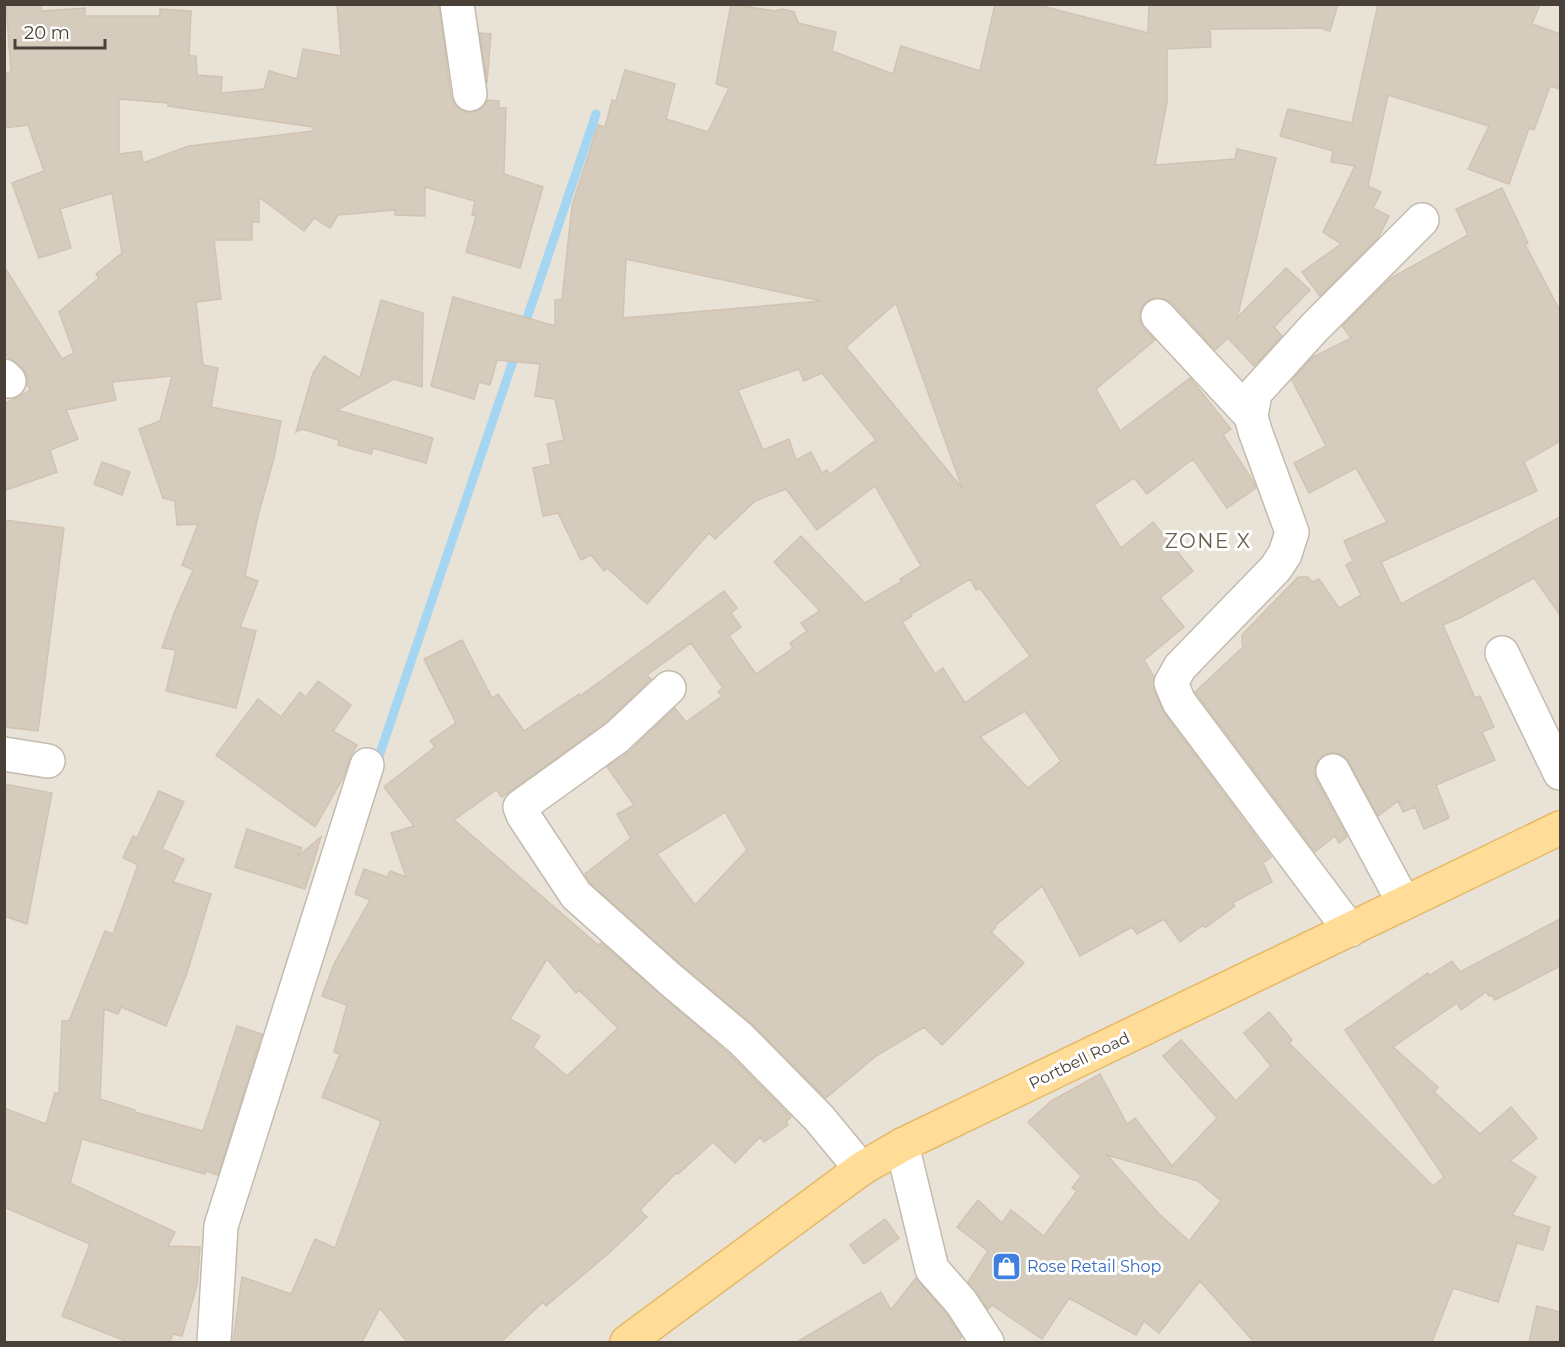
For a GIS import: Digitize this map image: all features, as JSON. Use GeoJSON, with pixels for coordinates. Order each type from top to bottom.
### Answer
{"type":"FeatureCollection","features":[{"type":"Feature","properties":{"kind":"main road","name":"Portbell Road"},"geometry":{"type":"LineString","coordinates":[[627,1342],[861,1169],[902,1145],[1560,828]]}},
{"type":"Feature","properties":{"kind":"street"},"geometry":{"type":"LineString","coordinates":[[457,4],[470,94]]}},
{"type":"Feature","properties":{"kind":"street"},"geometry":{"type":"LineString","coordinates":[[1251,416],[1256,393],[1314,328],[1422,220]]}},
{"type":"Feature","properties":{"kind":"street"},"geometry":{"type":"LineString","coordinates":[[1158,316],[1251,416],[1292,532],[1285,554],[1276,568],[1180,667],[1171,683],[1179,702],[1350,930]]}},
{"type":"Feature","properties":{"kind":"street"},"geometry":{"type":"LineString","coordinates":[[1502,653],[1560,773]]}},
{"type":"Feature","properties":{"kind":"street"},"geometry":{"type":"LineString","coordinates":[[669,688],[617,736],[520,807],[523,815],[576,895],[670,980],[740,1038],[819,1118],[861,1169]]}},
{"type":"Feature","properties":{"kind":"street"},"geometry":{"type":"LineString","coordinates":[[4,754],[48,761]]}},
{"type":"Feature","properties":{"kind":"street"},"geometry":{"type":"LineString","coordinates":[[214,1342],[221,1226],[367,765]]}},
{"type":"Feature","properties":{"kind":"street"},"geometry":{"type":"LineString","coordinates":[[1333,771],[1404,903]]}},
{"type":"Feature","properties":{"kind":"street"},"geometry":{"type":"LineString","coordinates":[[902,1145],[932,1269],[961,1302],[987,1342]]}},
{"type":"Feature","properties":{"kind":"shaded area"},"geometry":{"type":"Polygon","coordinates":[[[5,5],[1560,5],[1560,1342],[5,1342],[5,5]]]}},
{"type":"Feature","properties":{"kind":"building"},"geometry":{"type":"Polygon","coordinates":[[[6,4],[41,4],[41,11],[85,8],[85,16],[160,16],[160,9],[191,11],[189,56],[196,56],[197,75],[222,77],[221,93],[264,89],[269,71],[297,79],[303,49],[341,56],[337,4],[439,4],[451,97],[455,105],[463,111],[472,113],[482,108],[488,100],[499,101],[499,108],[506,108],[504,174],[543,187],[520,268],[466,252],[476,216],[472,215],[475,201],[425,187],[425,216],[395,215],[395,210],[338,215],[330,228],[314,218],[304,231],[259,197],[259,222],[252,222],[252,240],[214,240],[221,299],[196,302],[203,365],[218,368],[211,407],[281,421],[245,576],[258,581],[240,627],[256,631],[236,708],[166,691],[176,650],[162,648],[193,570],[182,565],[198,524],[177,525],[175,501],[163,498],[139,429],[160,421],[172,376],[112,382],[116,400],[66,410],[78,439],[50,450],[57,472],[4,491],[4,404],[31,390],[27,385],[27,377],[23,368],[4,352],[4,266],[62,359],[74,353],[59,312],[99,278],[96,274],[122,253],[112,193],[60,209],[71,248],[39,258],[12,183],[44,171],[28,125],[4,128],[4,73],[11,72],[6,4]],[[119,99],[119,154],[141,151],[143,163],[189,146],[313,131],[313,127],[168,106],[168,103],[119,99]]]}},
{"type":"Feature","properties":{"kind":"building"},"geometry":{"type":"Polygon","coordinates":[[[731,4],[794,12],[798,23],[836,32],[832,51],[893,74],[901,46],[980,71],[995,4],[1034,4],[1148,33],[1149,4],[1338,4],[1330,31],[1321,28],[1210,29],[1211,47],[1167,49],[1167,102],[1155,165],[1235,159],[1237,149],[1276,158],[1237,318],[1286,268],[1310,290],[1274,327],[1282,336],[1254,366],[1228,338],[1215,350],[1172,303],[1163,298],[1153,298],[1146,302],[1140,310],[1140,320],[1144,329],[1155,340],[1096,389],[1120,431],[1190,378],[1231,429],[1223,435],[1256,488],[1227,508],[1193,459],[1147,494],[1134,478],[1094,505],[1121,548],[1153,522],[1193,571],[1160,598],[1184,627],[1144,660],[1154,677],[1154,690],[1164,713],[1271,857],[1263,863],[1272,882],[1232,903],[1235,906],[1205,928],[1203,925],[1180,942],[1164,919],[1137,934],[1132,927],[1080,956],[1042,886],[991,932],[1024,963],[942,1045],[924,1027],[876,1056],[826,1098],[753,1025],[590,883],[585,874],[631,838],[617,814],[634,805],[607,767],[630,751],[675,708],[686,722],[722,696],[718,692],[723,688],[691,643],[647,675],[651,679],[605,723],[502,797],[496,790],[454,820],[598,945],[601,943],[727,1052],[791,1117],[786,1122],[788,1125],[764,1142],[760,1137],[735,1163],[713,1142],[678,1174],[676,1173],[640,1210],[647,1217],[608,1254],[546,1306],[543,1302],[501,1342],[407,1342],[380,1308],[362,1342],[233,1342],[242,1277],[291,1294],[315,1239],[335,1248],[381,1121],[322,1097],[340,1054],[334,1052],[347,1005],[322,996],[334,964],[370,900],[355,894],[364,869],[387,877],[390,871],[406,877],[391,833],[414,826],[384,787],[435,747],[430,741],[456,723],[424,659],[462,640],[492,698],[498,694],[524,731],[579,694],[580,696],[724,591],[737,608],[731,613],[741,627],[729,636],[756,674],[793,648],[790,643],[807,631],[801,623],[820,611],[774,562],[801,536],[865,603],[901,582],[900,579],[921,566],[875,486],[817,530],[786,489],[755,501],[715,539],[709,533],[647,604],[607,568],[604,571],[591,555],[581,560],[558,513],[543,516],[533,468],[551,464],[547,444],[564,440],[555,399],[535,396],[540,364],[497,360],[490,385],[479,382],[474,399],[431,386],[453,297],[555,326],[555,300],[562,299],[572,206],[598,125],[605,127],[612,100],[616,101],[625,70],[675,84],[666,119],[708,132],[729,88],[716,84],[731,4]],[[626,259],[623,318],[821,301],[626,259]],[[896,303],[846,347],[962,488],[896,303]],[[799,369],[738,390],[763,450],[789,439],[796,460],[811,452],[822,473],[827,470],[830,474],[876,440],[822,373],[804,381],[799,369]],[[970,579],[911,614],[912,616],[902,622],[935,674],[943,668],[965,703],[1030,656],[980,588],[976,590],[970,579]],[[1025,711],[980,737],[1028,788],[1061,761],[1025,711]],[[725,812],[657,854],[695,905],[747,850],[725,812]],[[547,959],[510,1019],[540,1036],[533,1047],[567,1076],[618,1028],[579,990],[576,993],[547,959]]]}},
{"type":"Feature","properties":{"kind":"building"},"geometry":{"type":"Polygon","coordinates":[[[1378,4],[1540,4],[1532,24],[1560,34],[1560,89],[1550,86],[1534,130],[1529,128],[1509,184],[1468,169],[1489,126],[1388,95],[1368,186],[1381,192],[1373,208],[1389,216],[1378,238],[1320,296],[1302,272],[1341,244],[1323,232],[1355,166],[1331,162],[1333,151],[1280,136],[1288,109],[1352,123],[1378,4]]]}},
{"type":"Feature","properties":{"kind":"building"},"geometry":{"type":"Polygon","coordinates":[[[480,33],[491,34],[487,83],[480,33]]]}},
{"type":"Feature","properties":{"kind":"building"},"geometry":{"type":"Polygon","coordinates":[[[1502,188],[1528,243],[1525,244],[1560,311],[1560,441],[1524,462],[1537,491],[1381,562],[1401,604],[1560,517],[1560,615],[1534,578],[1443,625],[1475,698],[1480,696],[1494,727],[1482,732],[1495,760],[1436,785],[1449,818],[1424,829],[1415,807],[1403,812],[1398,801],[1378,816],[1349,762],[1342,755],[1334,752],[1325,754],[1317,762],[1314,771],[1316,779],[1347,837],[1339,843],[1335,836],[1315,852],[1195,692],[1244,646],[1242,635],[1298,577],[1308,577],[1312,582],[1319,579],[1339,608],[1361,595],[1346,565],[1353,561],[1344,541],[1387,522],[1356,468],[1309,493],[1294,463],[1326,446],[1292,380],[1313,357],[1351,338],[1342,326],[1391,278],[1468,235],[1456,209],[1502,188]]]}},
{"type":"Feature","properties":{"kind":"building"},"geometry":{"type":"Polygon","coordinates":[[[381,300],[423,313],[422,387],[394,379],[337,410],[433,438],[426,463],[373,448],[371,454],[338,445],[339,440],[302,429],[296,432],[313,373],[324,356],[360,378],[381,300]]]}},
{"type":"Feature","properties":{"kind":"building"},"geometry":{"type":"Polygon","coordinates":[[[102,462],[130,472],[122,495],[94,484],[102,462]]]}},
{"type":"Feature","properties":{"kind":"building"},"geometry":{"type":"Polygon","coordinates":[[[4,520],[64,528],[38,731],[4,727],[4,520]]]}},
{"type":"Feature","properties":{"kind":"building"},"geometry":{"type":"Polygon","coordinates":[[[318,681],[351,705],[333,731],[357,745],[343,778],[315,827],[216,755],[258,699],[281,717],[300,692],[306,697],[318,681]]]}},
{"type":"Feature","properties":{"kind":"building"},"geometry":{"type":"Polygon","coordinates":[[[4,784],[52,793],[27,924],[4,916],[4,784]]]}},
{"type":"Feature","properties":{"kind":"building"},"geometry":{"type":"Polygon","coordinates":[[[159,791],[184,802],[162,849],[184,859],[173,882],[211,894],[187,973],[166,1026],[121,1007],[118,1014],[104,1009],[100,1099],[135,1110],[135,1112],[203,1131],[237,1026],[262,1034],[218,1175],[206,1171],[205,1174],[82,1139],[70,1183],[175,1232],[168,1246],[200,1247],[197,1285],[182,1336],[173,1334],[170,1342],[128,1342],[62,1316],[90,1244],[4,1207],[4,1108],[46,1124],[55,1093],[59,1094],[62,1021],[69,1021],[105,931],[113,934],[138,865],[123,858],[133,836],[137,838],[159,791]]]}},
{"type":"Feature","properties":{"kind":"building"},"geometry":{"type":"Polygon","coordinates":[[[247,829],[302,848],[298,856],[321,837],[305,889],[235,867],[247,829]]]}},
{"type":"Feature","properties":{"kind":"building"},"geometry":{"type":"Polygon","coordinates":[[[1560,919],[1560,966],[1495,1000],[1486,992],[1461,1010],[1457,1003],[1393,1047],[1438,1087],[1434,1092],[1480,1134],[1511,1107],[1537,1138],[1510,1161],[1536,1177],[1512,1215],[1550,1227],[1543,1250],[1517,1243],[1498,1302],[1453,1288],[1432,1342],[1254,1342],[1200,1281],[1159,1333],[1144,1321],[1136,1335],[1069,1298],[1042,1339],[992,1305],[988,1309],[968,1282],[988,1251],[957,1227],[978,1200],[1002,1223],[1011,1210],[1044,1236],[1077,1191],[1072,1188],[1081,1176],[1028,1122],[1051,1101],[1100,1074],[1127,1124],[1135,1118],[1172,1166],[1217,1118],[1163,1056],[1181,1040],[1236,1101],[1271,1066],[1244,1033],[1269,1012],[1292,1040],[1289,1043],[1433,1186],[1444,1177],[1345,1030],[1428,973],[1429,976],[1452,961],[1460,972],[1560,919]],[[1107,1155],[1158,1213],[1189,1241],[1221,1201],[1198,1181],[1107,1155]]]}},
{"type":"Feature","properties":{"kind":"building"},"geometry":{"type":"Polygon","coordinates":[[[885,1219],[899,1238],[864,1264],[850,1245],[885,1219]]]}},
{"type":"Feature","properties":{"kind":"building"},"geometry":{"type":"Polygon","coordinates":[[[916,1278],[946,1313],[962,1337],[957,1342],[797,1342],[881,1292],[891,1310],[916,1278]]]}},
{"type":"Feature","properties":{"kind":"building"},"geometry":{"type":"Polygon","coordinates":[[[1537,1306],[1560,1312],[1560,1342],[1529,1342],[1537,1306]]]}},
{"type":"Feature","properties":{"kind":"waterway"},"geometry":{"type":"LineString","coordinates":[[524,327],[596,114]]}},
{"type":"Feature","properties":{"kind":"waterway"},"geometry":{"type":"LineString","coordinates":[[376,765],[516,352]]}},
{"type":"Feature","properties":{"kind":"place","name":"Rose Retail Shop"},"geometry":{"type":"Point","coordinates":[1006,1266]}},
{"type":"Feature","properties":{"kind":"district","name":"ZONE X"},"geometry":{"type":"Point","coordinates":[1208,541]}}]}
